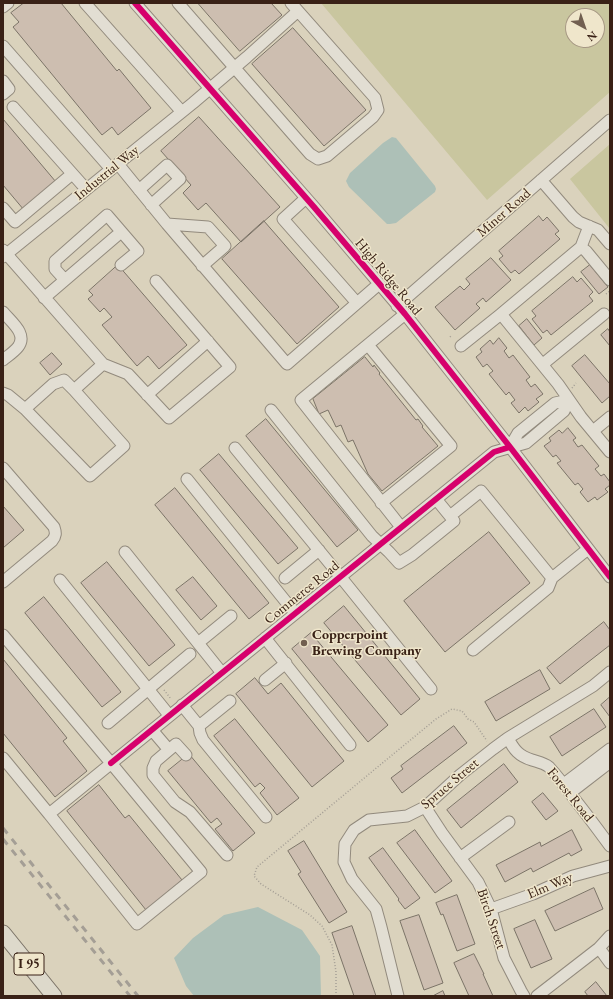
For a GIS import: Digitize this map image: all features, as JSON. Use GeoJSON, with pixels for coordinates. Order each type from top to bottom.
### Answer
{"type":"FeatureCollection","features":[{"type":"Feature","properties":{"kind":"highway","name":"I 95"},"geometry":{"type":"LineString","coordinates":[[3,932],[54,996]]}},
{"type":"Feature","properties":{"kind":"street"},"geometry":{"type":"LineString","coordinates":[[3,7],[8,3]]}},
{"type":"Feature","properties":{"kind":"street"},"geometry":{"type":"LineString","coordinates":[[85,3],[182,112]]}},
{"type":"Feature","properties":{"kind":"street","name":"High Ridge Road"},"geometry":{"type":"LineString","coordinates":[[135,3],[306,198],[405,314],[610,577]]}},
{"type":"Feature","properties":{"kind":"street"},"geometry":{"type":"LineString","coordinates":[[178,3],[310,154],[318,159],[327,156],[373,117],[378,110],[375,98],[294,7]]}},
{"type":"Feature","properties":{"kind":"street","name":"Industrial Way"},"geometry":{"type":"LineString","coordinates":[[4,254],[182,112],[235,67],[294,7]]}},
{"type":"Feature","properties":{"kind":"street"},"geometry":{"type":"LineString","coordinates":[[3,46],[114,167],[139,190],[150,205],[287,364],[379,284]]}},
{"type":"Feature","properties":{"kind":"street"},"geometry":{"type":"LineString","coordinates":[[3,81],[9,89],[3,94]]}},
{"type":"Feature","properties":{"kind":"street"},"geometry":{"type":"LineString","coordinates":[[13,107],[86,189]]}},
{"type":"Feature","properties":{"kind":"street","name":"Miner Road"},"geometry":{"type":"LineString","coordinates":[[397,306],[610,120]]}},
{"type":"Feature","properties":{"kind":"street"},"geometry":{"type":"LineString","coordinates":[[139,190],[167,165],[180,178],[150,205]]}},
{"type":"Feature","properties":{"kind":"street"},"geometry":{"type":"LineString","coordinates":[[3,208],[16,222],[72,174]]}},
{"type":"Feature","properties":{"kind":"street"},"geometry":{"type":"LineString","coordinates":[[541,180],[573,217],[579,222],[600,232],[610,244]]}},
{"type":"Feature","properties":{"kind":"street"},"geometry":{"type":"LineString","coordinates":[[306,198],[283,219],[357,304]]}},
{"type":"Feature","properties":{"kind":"street"},"geometry":{"type":"LineString","coordinates":[[65,280],[55,269],[55,260],[107,215],[138,251],[121,265]]}},
{"type":"Feature","properties":{"kind":"street"},"geometry":{"type":"LineString","coordinates":[[167,224],[208,227],[225,246],[202,266]]}},
{"type":"Feature","properties":{"kind":"street"},"geometry":{"type":"LineString","coordinates":[[462,346],[582,247],[589,226]]}},
{"type":"Feature","properties":{"kind":"street"},"geometry":{"type":"LineString","coordinates":[[44,298],[121,232]]}},
{"type":"Feature","properties":{"kind":"street"},"geometry":{"type":"LineString","coordinates":[[582,247],[610,280]]}},
{"type":"Feature","properties":{"kind":"street"},"geometry":{"type":"LineString","coordinates":[[4,254],[103,364],[128,374],[169,418],[230,367],[156,281]]}},
{"type":"Feature","properties":{"kind":"street"},"geometry":{"type":"LineString","coordinates":[[3,312],[21,333],[22,340],[18,347],[3,360]]}},
{"type":"Feature","properties":{"kind":"street"},"geometry":{"type":"LineString","coordinates":[[401,527],[301,400],[405,314]]}},
{"type":"Feature","properties":{"kind":"street"},"geometry":{"type":"LineString","coordinates":[[501,314],[543,364],[580,415],[610,452]]}},
{"type":"Feature","properties":{"kind":"street"},"geometry":{"type":"LineString","coordinates":[[543,364],[608,315]]}},
{"type":"Feature","properties":{"kind":"street"},"geometry":{"type":"LineString","coordinates":[[147,395],[208,341]]}},
{"type":"Feature","properties":{"kind":"street"},"geometry":{"type":"LineString","coordinates":[[368,345],[451,446],[381,503]]}},
{"type":"Feature","properties":{"kind":"street"},"geometry":{"type":"LineString","coordinates":[[74,390],[103,364]]}},
{"type":"Feature","properties":{"kind":"street"},"geometry":{"type":"LineString","coordinates":[[3,393],[8,395],[25,409],[90,476],[124,446],[64,380],[53,384],[25,409]]}},
{"type":"Feature","properties":{"kind":"street"},"geometry":{"type":"LineString","coordinates":[[510,447],[518,432],[555,403],[569,400]]}},
{"type":"Feature","properties":{"kind":"street"},"geometry":{"type":"LineString","coordinates":[[271,410],[372,536],[399,563],[412,555],[454,521],[436,499]]}},
{"type":"Feature","properties":{"kind":"street"},"geometry":{"type":"LineString","coordinates":[[593,431],[610,417]]}},
{"type":"Feature","properties":{"kind":"street","name":"Commerce Road"},"geometry":{"type":"LineString","coordinates":[[49,814],[494,452],[510,447]]}},
{"type":"Feature","properties":{"kind":"street"},"geometry":{"type":"LineString","coordinates":[[235,448],[431,689]]}},
{"type":"Feature","properties":{"kind":"street"},"geometry":{"type":"LineString","coordinates":[[3,468],[54,526],[55,532],[54,539],[52,541],[3,582]]}},
{"type":"Feature","properties":{"kind":"street"},"geometry":{"type":"LineString","coordinates":[[187,479],[296,613]]}},
{"type":"Feature","properties":{"kind":"street"},"geometry":{"type":"LineString","coordinates":[[450,516],[481,491],[552,578]]}},
{"type":"Feature","properties":{"kind":"street"},"geometry":{"type":"LineString","coordinates":[[473,650],[548,588],[552,578],[588,549]]}},
{"type":"Feature","properties":{"kind":"street"},"geometry":{"type":"LineString","coordinates":[[285,578],[319,550]]}},
{"type":"Feature","properties":{"kind":"street"},"geometry":{"type":"LineString","coordinates":[[125,552],[222,673]]}},
{"type":"Feature","properties":{"kind":"street"},"geometry":{"type":"LineString","coordinates":[[60,580],[169,715]]}},
{"type":"Feature","properties":{"kind":"street"},"geometry":{"type":"LineString","coordinates":[[198,643],[231,616]]}},
{"type":"Feature","properties":{"kind":"street"},"geometry":{"type":"LineString","coordinates":[[3,635],[111,763],[200,872],[137,924],[3,758]]}},
{"type":"Feature","properties":{"kind":"street"},"geometry":{"type":"LineString","coordinates":[[265,638],[350,745]]}},
{"type":"Feature","properties":{"kind":"street"},"geometry":{"type":"LineString","coordinates":[[108,722],[190,654]]}},
{"type":"Feature","properties":{"kind":"street"},"geometry":{"type":"LineString","coordinates":[[265,680],[286,663]]}},
{"type":"Feature","properties":{"kind":"street","name":"Spruce Street"},"geometry":{"type":"LineString","coordinates":[[398,996],[376,909],[352,879],[344,862],[345,844],[354,830],[369,820],[407,816],[425,807],[460,775],[508,738],[593,686],[610,672]]}},
{"type":"Feature","properties":{"kind":"street"},"geometry":{"type":"LineString","coordinates":[[200,726],[230,701]]}},
{"type":"Feature","properties":{"kind":"street"},"geometry":{"type":"LineString","coordinates":[[182,705],[200,726],[200,733],[203,740],[266,817]]}},
{"type":"Feature","properties":{"kind":"street"},"geometry":{"type":"LineString","coordinates":[[152,730],[169,750]]}},
{"type":"Feature","properties":{"kind":"street","name":"Forest Road"},"geometry":{"type":"LineString","coordinates":[[508,738],[518,754],[541,762],[547,766],[567,788],[610,846]]}},
{"type":"Feature","properties":{"kind":"street"},"geometry":{"type":"LineString","coordinates":[[186,755],[176,744],[156,761],[152,768],[153,775],[175,802],[190,812],[226,856]]}},
{"type":"Feature","properties":{"kind":"street"},"geometry":{"type":"LineString","coordinates":[[567,788],[610,749]]}},
{"type":"Feature","properties":{"kind":"street"},"geometry":{"type":"LineString","coordinates":[[567,788],[610,762]]}},
{"type":"Feature","properties":{"kind":"street","name":"Birch Street"},"geometry":{"type":"LineString","coordinates":[[425,807],[478,882],[491,909],[504,958],[524,996]]}},
{"type":"Feature","properties":{"kind":"street"},"geometry":{"type":"LineString","coordinates":[[460,858],[510,822]]}},
{"type":"Feature","properties":{"kind":"street","name":"Elm Way"},"geometry":{"type":"LineString","coordinates":[[491,909],[533,894],[573,876],[610,866]]}},
{"type":"Feature","properties":{"kind":"street"},"geometry":{"type":"LineString","coordinates":[[537,996],[599,948],[610,936]]}},
{"type":"Feature","properties":{"kind":"street"},"geometry":{"type":"LineString","coordinates":[[599,948],[610,963]]}},
{"type":"Feature","properties":{"kind":"path"},"geometry":{"type":"LineString","coordinates":[[606,294],[610,291]]}},
{"type":"Feature","properties":{"kind":"path"},"geometry":{"type":"LineString","coordinates":[[572,389],[576,383]]}},
{"type":"Feature","properties":{"kind":"path"},"geometry":{"type":"LineString","coordinates":[[161,686],[171,699]]}},
{"type":"Feature","properties":{"kind":"shaded area"},"geometry":{"type":"Polygon","coordinates":[[[321,3],[610,3],[610,92],[487,200],[321,3]]]}},
{"type":"Feature","properties":{"kind":"shaded area"},"geometry":{"type":"Polygon","coordinates":[[[392,137],[396,138],[436,189],[435,192],[396,223],[387,224],[349,187],[346,181],[350,173],[383,143],[392,137]]]}},
{"type":"Feature","properties":{"kind":"shaded area"},"geometry":{"type":"Polygon","coordinates":[[[610,144],[610,229],[570,179],[610,144]]]}},
{"type":"Feature","properties":{"kind":"shaded area"},"geometry":{"type":"Polygon","coordinates":[[[258,907],[302,930],[320,956],[321,996],[194,996],[186,986],[174,958],[193,938],[224,915],[258,907]]]}},
{"type":"Feature","properties":{"kind":"building"},"geometry":{"type":"Polygon","coordinates":[[[24,3],[61,3],[117,71],[119,69],[151,108],[118,135],[112,127],[102,135],[13,27],[19,22],[11,13],[24,3]]]}},
{"type":"Feature","properties":{"kind":"building"},"geometry":{"type":"Polygon","coordinates":[[[198,3],[271,3],[282,15],[240,51],[198,3]]]}},
{"type":"Feature","properties":{"kind":"building"},"geometry":{"type":"Polygon","coordinates":[[[293,28],[366,110],[324,146],[252,64],[293,28]]]}},
{"type":"Feature","properties":{"kind":"building"},"geometry":{"type":"Polygon","coordinates":[[[199,117],[280,207],[241,242],[206,203],[198,210],[183,193],[191,185],[161,151],[199,117]]]}},
{"type":"Feature","properties":{"kind":"building"},"geometry":{"type":"Polygon","coordinates":[[[3,119],[56,182],[24,210],[3,185],[3,119]]]}},
{"type":"Feature","properties":{"kind":"building"},"geometry":{"type":"Polygon","coordinates":[[[539,216],[543,221],[547,217],[559,231],[555,234],[560,239],[519,274],[515,270],[511,273],[499,259],[503,256],[499,251],[539,216]]]}},
{"type":"Feature","properties":{"kind":"building"},"geometry":{"type":"Polygon","coordinates":[[[264,221],[339,307],[297,344],[222,259],[264,221]]]}},
{"type":"Feature","properties":{"kind":"building"},"geometry":{"type":"Polygon","coordinates":[[[491,258],[511,280],[486,302],[483,298],[476,304],[480,308],[455,330],[435,307],[460,286],[464,290],[470,284],[466,279],[491,258]]]}},
{"type":"Feature","properties":{"kind":"building"},"geometry":{"type":"Polygon","coordinates":[[[118,265],[187,345],[159,369],[148,356],[137,366],[102,325],[112,317],[104,308],[100,312],[88,299],[93,295],[89,291],[118,265]]]}},
{"type":"Feature","properties":{"kind":"building"},"geometry":{"type":"Polygon","coordinates":[[[590,265],[608,287],[599,294],[581,272],[590,265]]]}},
{"type":"Feature","properties":{"kind":"building"},"geometry":{"type":"Polygon","coordinates":[[[573,277],[577,282],[581,278],[593,292],[589,296],[593,301],[551,335],[547,330],[543,333],[532,319],[536,316],[532,311],[573,277]]]}},
{"type":"Feature","properties":{"kind":"building"},"geometry":{"type":"Polygon","coordinates":[[[527,319],[542,338],[534,345],[519,326],[527,319]]]}},
{"type":"Feature","properties":{"kind":"building"},"geometry":{"type":"Polygon","coordinates":[[[608,329],[610,332],[610,346],[601,335],[608,329]]]}},
{"type":"Feature","properties":{"kind":"building"},"geometry":{"type":"Polygon","coordinates":[[[499,338],[507,348],[504,351],[509,358],[513,355],[530,377],[526,380],[531,387],[535,384],[543,394],[536,399],[539,402],[528,411],[525,407],[519,413],[511,403],[515,400],[509,392],[506,395],[489,374],[493,371],[487,364],[483,367],[476,357],[482,352],[480,349],[490,340],[493,344],[499,338]]]}},
{"type":"Feature","properties":{"kind":"building"},"geometry":{"type":"Polygon","coordinates":[[[52,353],[62,364],[50,375],[40,363],[52,353]]]}},
{"type":"Feature","properties":{"kind":"building"},"geometry":{"type":"Polygon","coordinates":[[[585,355],[610,384],[610,396],[602,403],[572,366],[585,355]]]}},
{"type":"Feature","properties":{"kind":"building"},"geometry":{"type":"Polygon","coordinates":[[[365,357],[373,367],[374,365],[380,373],[379,374],[416,420],[418,419],[423,426],[422,427],[438,446],[382,491],[368,474],[353,440],[348,442],[341,425],[336,427],[328,410],[319,414],[313,399],[365,357]]]}},
{"type":"Feature","properties":{"kind":"building"},"geometry":{"type":"Polygon","coordinates":[[[266,419],[358,530],[337,547],[246,436],[266,419]]]}},
{"type":"Feature","properties":{"kind":"building"},"geometry":{"type":"Polygon","coordinates":[[[568,428],[576,438],[573,440],[578,447],[582,445],[599,466],[595,469],[601,476],[604,474],[610,482],[610,485],[605,489],[608,492],[597,500],[595,497],[588,502],[580,492],[583,489],[578,483],[575,485],[557,463],[561,461],[556,455],[553,457],[544,446],[551,441],[549,438],[559,430],[562,433],[568,428]]]}},
{"type":"Feature","properties":{"kind":"building"},"geometry":{"type":"Polygon","coordinates":[[[219,454],[298,548],[278,564],[200,470],[219,454]]]}},
{"type":"Feature","properties":{"kind":"building"},"geometry":{"type":"Polygon","coordinates":[[[175,488],[269,603],[249,619],[155,505],[175,488]]]}},
{"type":"Feature","properties":{"kind":"building"},"geometry":{"type":"Polygon","coordinates":[[[3,506],[24,530],[3,548],[3,506]]]}},
{"type":"Feature","properties":{"kind":"building"},"geometry":{"type":"Polygon","coordinates":[[[489,532],[530,583],[445,652],[404,601],[489,532]]]}},
{"type":"Feature","properties":{"kind":"building"},"geometry":{"type":"Polygon","coordinates":[[[107,562],[175,645],[149,666],[81,583],[107,562]]]}},
{"type":"Feature","properties":{"kind":"building"},"geometry":{"type":"Polygon","coordinates":[[[193,577],[217,606],[201,620],[176,590],[193,577]]]}},
{"type":"Feature","properties":{"kind":"building"},"geometry":{"type":"Polygon","coordinates":[[[44,597],[121,692],[102,707],[25,613],[44,597]]]}},
{"type":"Feature","properties":{"kind":"building"},"geometry":{"type":"Polygon","coordinates":[[[344,606],[420,699],[401,715],[324,623],[344,606]]]}},
{"type":"Feature","properties":{"kind":"building"},"geometry":{"type":"Polygon","coordinates":[[[604,622],[610,630],[610,645],[560,684],[547,668],[604,622]]]}},
{"type":"Feature","properties":{"kind":"building"},"geometry":{"type":"Polygon","coordinates":[[[311,633],[388,725],[368,742],[292,649],[311,633]]]}},
{"type":"Feature","properties":{"kind":"building"},"geometry":{"type":"Polygon","coordinates":[[[3,659],[67,738],[63,741],[87,771],[55,797],[3,733],[3,659]]]}},
{"type":"Feature","properties":{"kind":"building"},"geometry":{"type":"Polygon","coordinates":[[[540,670],[550,689],[496,721],[485,702],[540,670]]]}},
{"type":"Feature","properties":{"kind":"building"},"geometry":{"type":"Polygon","coordinates":[[[255,678],[268,694],[281,683],[344,761],[312,787],[236,694],[255,678]]]}},
{"type":"Feature","properties":{"kind":"building"},"geometry":{"type":"Polygon","coordinates":[[[610,697],[610,717],[601,705],[610,697]]]}},
{"type":"Feature","properties":{"kind":"building"},"geometry":{"type":"Polygon","coordinates":[[[594,709],[606,727],[562,756],[550,737],[594,709]]]}},
{"type":"Feature","properties":{"kind":"building"},"geometry":{"type":"Polygon","coordinates":[[[235,719],[299,798],[277,815],[260,793],[265,788],[260,783],[255,787],[214,736],[235,719]]]}},
{"type":"Feature","properties":{"kind":"building"},"geometry":{"type":"Polygon","coordinates":[[[454,726],[467,743],[402,793],[391,778],[403,769],[401,766],[454,726]]]}},
{"type":"Feature","properties":{"kind":"building"},"geometry":{"type":"Polygon","coordinates":[[[189,754],[255,833],[233,851],[215,829],[222,824],[217,818],[211,823],[168,771],[189,754]]]}},
{"type":"Feature","properties":{"kind":"building"},"geometry":{"type":"Polygon","coordinates":[[[504,764],[518,782],[461,828],[447,810],[504,764]]]}},
{"type":"Feature","properties":{"kind":"building"},"geometry":{"type":"Polygon","coordinates":[[[99,785],[125,818],[129,815],[182,880],[146,910],[67,811],[99,785]]]}},
{"type":"Feature","properties":{"kind":"building"},"geometry":{"type":"Polygon","coordinates":[[[543,793],[558,811],[546,820],[532,802],[543,793]]]}},
{"type":"Feature","properties":{"kind":"building"},"geometry":{"type":"Polygon","coordinates":[[[415,830],[452,881],[435,893],[397,843],[415,830]]]}},
{"type":"Feature","properties":{"kind":"building"},"geometry":{"type":"Polygon","coordinates":[[[572,830],[582,850],[571,856],[569,853],[533,872],[531,868],[505,882],[496,865],[540,842],[541,846],[572,830]]]}},
{"type":"Feature","properties":{"kind":"building"},"geometry":{"type":"Polygon","coordinates":[[[304,841],[347,912],[329,923],[298,874],[301,872],[288,851],[304,841]]]}},
{"type":"Feature","properties":{"kind":"building"},"geometry":{"type":"Polygon","coordinates":[[[383,848],[420,898],[405,909],[369,858],[383,848]]]}},
{"type":"Feature","properties":{"kind":"building"},"geometry":{"type":"Polygon","coordinates":[[[594,888],[603,909],[555,931],[545,911],[594,888]]]}},
{"type":"Feature","properties":{"kind":"building"},"geometry":{"type":"Polygon","coordinates":[[[457,895],[475,944],[457,951],[443,914],[441,915],[436,903],[457,895]]]}},
{"type":"Feature","properties":{"kind":"building"},"geometry":{"type":"Polygon","coordinates":[[[419,915],[443,983],[424,990],[400,921],[419,915]]]}},
{"type":"Feature","properties":{"kind":"building"},"geometry":{"type":"Polygon","coordinates":[[[535,920],[552,959],[531,968],[514,929],[535,920]]]}},
{"type":"Feature","properties":{"kind":"building"},"geometry":{"type":"Polygon","coordinates":[[[352,926],[376,996],[354,996],[332,933],[352,926]]]}},
{"type":"Feature","properties":{"kind":"building"},"geometry":{"type":"Polygon","coordinates":[[[474,954],[493,996],[469,996],[454,963],[474,954]]]}},
{"type":"Feature","properties":{"kind":"building"},"geometry":{"type":"Polygon","coordinates":[[[596,982],[607,996],[588,996],[585,992],[596,982]]]}},
{"type":"Feature","properties":{"kind":"building"},"geometry":{"type":"Polygon","coordinates":[[[443,991],[445,996],[433,996],[443,991]]]}},
{"type":"Feature","properties":{"kind":"railway"},"geometry":{"type":"LineString","coordinates":[[3,828],[138,996]]}},
{"type":"Feature","properties":{"kind":"railway"},"geometry":{"type":"LineString","coordinates":[[3,839],[130,996]]}},
{"type":"Feature","properties":{"kind":"cycle path"},"geometry":{"type":"LineString","coordinates":[[135,3],[314,207],[405,314],[610,577]]}},
{"type":"Feature","properties":{"kind":"cycle path"},"geometry":{"type":"LineString","coordinates":[[111,763],[494,452],[510,447]]}},
{"type":"Feature","properties":{"kind":"place","name":"Copperpoint Brewing Company"},"geometry":{"type":"Point","coordinates":[304,643]}}]}
